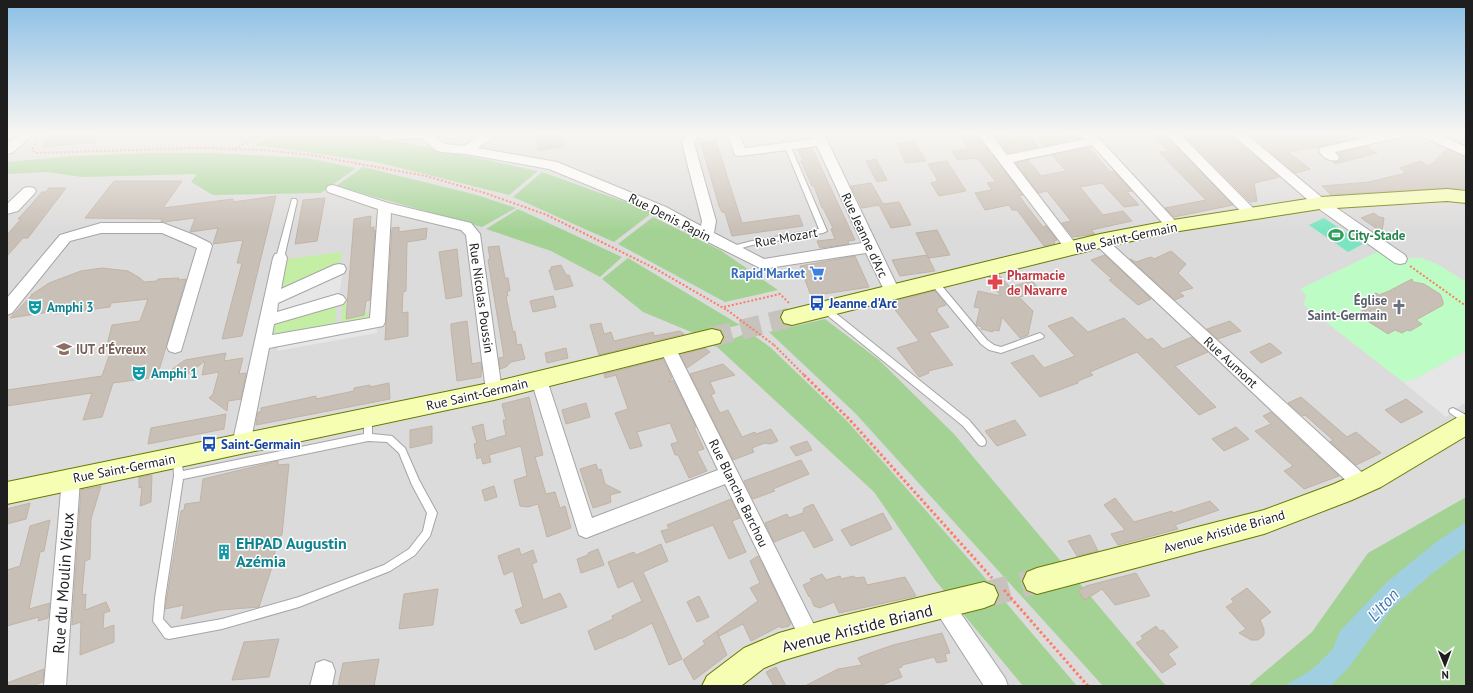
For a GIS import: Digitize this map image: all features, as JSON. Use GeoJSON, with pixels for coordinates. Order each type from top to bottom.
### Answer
{"type":"FeatureCollection","features":[{"type":"Feature","properties":{"kind":"street","name":"Rue Denis Papin"},"geometry":{"type":"LineString","coordinates":[[555,166],[661,210],[707,236],[762,264],[871,247]]}},
{"type":"Feature","properties":{"kind":"street"},"geometry":{"type":"LineString","coordinates":[[694,166],[709,221],[707,236]]}},
{"type":"Feature","properties":{"kind":"street","name":"Rue Jeanne d'Arc"},"geometry":{"type":"LineString","coordinates":[[833,166],[892,292]]}},
{"type":"Feature","properties":{"kind":"street"},"geometry":{"type":"LineString","coordinates":[[1009,166],[1072,248]]}},
{"type":"Feature","properties":{"kind":"street"},"geometry":{"type":"LineString","coordinates":[[1118,166],[1174,226]]}},
{"type":"Feature","properties":{"kind":"street"},"geometry":{"type":"LineString","coordinates":[[1204,166],[1251,214]]}},
{"type":"Feature","properties":{"kind":"street"},"geometry":{"type":"LineString","coordinates":[[1276,166],[1320,203],[1400,258]]}},
{"type":"Feature","properties":{"kind":"street","name":"Rue Nicolas Poussin"},"geometry":{"type":"LineString","coordinates":[[333,189],[384,207],[466,226],[473,234],[494,391]]}},
{"type":"Feature","properties":{"kind":"street"},"geometry":{"type":"LineString","coordinates":[[9,210],[29,191]]}},
{"type":"Feature","properties":{"kind":"street","name":"Rue Saint-Germain"},"geometry":{"type":"LineString","coordinates":[[795,316],[1100,241],[1174,226],[1320,203],[1439,196],[1466,197]]}},
{"type":"Feature","properties":{"kind":"street"},"geometry":{"type":"LineString","coordinates":[[262,343],[377,322],[384,207]]}},
{"type":"Feature","properties":{"kind":"street"},"geometry":{"type":"LineString","coordinates":[[7,309],[65,238],[102,228],[163,228],[205,246],[175,348]]}},
{"type":"Feature","properties":{"kind":"street","name":"Rue Aumont"},"geometry":{"type":"LineString","coordinates":[[1100,241],[1362,484]]}},
{"type":"Feature","properties":{"kind":"street"},"geometry":{"type":"LineString","coordinates":[[241,445],[280,258]]}},
{"type":"Feature","properties":{"kind":"street"},"geometry":{"type":"LineString","coordinates":[[271,300],[339,269]]}},
{"type":"Feature","properties":{"kind":"street"},"geometry":{"type":"LineString","coordinates":[[267,320],[338,300]]}},
{"type":"Feature","properties":{"kind":"street","name":"Rue Saint-Germain"},"geometry":{"type":"LineString","coordinates":[[7,493],[71,479],[178,467],[241,445],[368,427],[494,391],[712,337]]}},
{"type":"Feature","properties":{"kind":"street","name":"Rue Blanche Barchou"},"geometry":{"type":"LineString","coordinates":[[668,349],[810,638]]}},
{"type":"Feature","properties":{"kind":"street"},"geometry":{"type":"LineString","coordinates":[[539,380],[586,529],[730,474]]}},
{"type":"Feature","properties":{"kind":"street","name":"Avenue Aristide Briand"},"geometry":{"type":"LineString","coordinates":[[1037,581],[1264,522],[1362,484],[1459,417]]}},
{"type":"Feature","properties":{"kind":"street","name":"Rue du Moulin Vieux"},"geometry":{"type":"LineString","coordinates":[[55,686],[71,479]]}},
{"type":"Feature","properties":{"kind":"street","name":"Avenue Aristide Briand"},"geometry":{"type":"LineString","coordinates":[[717,686],[733,672],[754,658],[779,647],[810,638],[944,606],[992,587]]}},
{"type":"Feature","properties":{"kind":"street"},"geometry":{"type":"LineString","coordinates":[[944,606],[997,686]]}},
{"type":"Feature","properties":{"kind":"lane","name":"Rue Mozart"},"geometry":{"type":"LineString","coordinates":[[732,249],[752,243],[823,231],[796,166]]}},
{"type":"Feature","properties":{"kind":"lane"},"geometry":{"type":"LineString","coordinates":[[280,258],[294,201]]}},
{"type":"Feature","properties":{"kind":"lane"},"geometry":{"type":"LineString","coordinates":[[934,282],[984,342],[992,348],[1001,350],[1040,336]]}},
{"type":"Feature","properties":{"kind":"lane"},"geometry":{"type":"LineString","coordinates":[[825,308],[966,423],[982,442]]}},
{"type":"Feature","properties":{"kind":"lane"},"geometry":{"type":"LineString","coordinates":[[1459,417],[1466,420]]}},
{"type":"Feature","properties":{"kind":"lane"},"geometry":{"type":"LineString","coordinates":[[368,427],[389,439],[402,451],[415,482],[432,513],[427,533],[412,552],[387,568],[299,602],[222,624],[169,634],[158,621],[178,467],[368,427]]}},
{"type":"Feature","properties":{"kind":"path"},"geometry":{"type":"LineString","coordinates":[[379,166],[426,176],[485,193],[547,215],[656,268],[727,310],[774,345],[849,419],[992,587],[1088,686]]}},
{"type":"Feature","properties":{"kind":"path"},"geometry":{"type":"LineString","coordinates":[[1400,258],[1466,306]]}},
{"type":"Feature","properties":{"kind":"path"},"geometry":{"type":"LineString","coordinates":[[723,308],[780,294],[795,316]]}},
{"type":"Feature","properties":{"kind":"shaded area"},"geometry":{"type":"Polygon","coordinates":[[[7,166],[1466,166],[1466,686],[7,686],[7,166]]]}},
{"type":"Feature","properties":{"kind":"shaded area"},"geometry":{"type":"Polygon","coordinates":[[[343,270],[339,296],[275,315],[279,298],[343,270]]]}},
{"type":"Feature","properties":{"kind":"shaded area"},"geometry":{"type":"Polygon","coordinates":[[[377,326],[377,333],[277,351],[278,343],[377,326]]]}},
{"type":"Feature","properties":{"kind":"shaded area"},"geometry":{"type":"Polygon","coordinates":[[[1466,351],[1466,402],[1446,417],[1403,382],[1415,379],[1466,351]]]}},
{"type":"Feature","properties":{"kind":"green space"},"geometry":{"type":"Polygon","coordinates":[[[7,166],[348,166],[356,168],[321,193],[213,195],[191,182],[197,174],[82,177],[47,172],[7,174],[7,166]]]}},
{"type":"Feature","properties":{"kind":"green space"},"geometry":{"type":"Polygon","coordinates":[[[393,166],[516,166],[538,171],[509,195],[393,166]]]}},
{"type":"Feature","properties":{"kind":"green space"},"geometry":{"type":"Polygon","coordinates":[[[363,167],[477,195],[516,208],[482,227],[336,186],[363,167]]]}},
{"type":"Feature","properties":{"kind":"green space"},"geometry":{"type":"Polygon","coordinates":[[[542,172],[653,212],[614,242],[513,197],[542,172]]]}},
{"type":"Feature","properties":{"kind":"green space"},"geometry":{"type":"Polygon","coordinates":[[[518,209],[622,257],[600,277],[551,251],[486,229],[518,209]]]}},
{"type":"Feature","properties":{"kind":"green space"},"geometry":{"type":"Polygon","coordinates":[[[653,217],[720,250],[778,290],[725,302],[618,244],[653,217]]]}},
{"type":"Feature","properties":{"kind":"green space","name":"City-Stade"},"geometry":{"type":"Polygon","coordinates":[[[1324,218],[1363,244],[1348,252],[1309,225],[1324,218]]]}},
{"type":"Feature","properties":{"kind":"green space"},"geometry":{"type":"Polygon","coordinates":[[[342,252],[340,265],[281,290],[288,259],[342,252]]]}},
{"type":"Feature","properties":{"kind":"green space"},"geometry":{"type":"Polygon","coordinates":[[[1377,252],[1394,259],[1422,258],[1439,265],[1466,282],[1466,351],[1415,379],[1403,382],[1304,305],[1306,295],[1300,289],[1377,252]],[[1413,281],[1384,297],[1376,293],[1365,299],[1360,304],[1366,308],[1358,313],[1376,327],[1396,329],[1402,333],[1405,330],[1409,331],[1422,324],[1414,318],[1440,295],[1425,284],[1413,281]]]}},
{"type":"Feature","properties":{"kind":"green space"},"geometry":{"type":"Polygon","coordinates":[[[628,258],[740,325],[696,334],[643,312],[602,279],[628,258]]]}},
{"type":"Feature","properties":{"kind":"green space"},"geometry":{"type":"Polygon","coordinates":[[[347,300],[346,319],[370,312],[369,317],[343,324],[341,322],[343,301],[347,300]]]}},
{"type":"Feature","properties":{"kind":"green space"},"geometry":{"type":"Polygon","coordinates":[[[337,302],[335,323],[332,326],[271,336],[275,320],[337,302]]]}},
{"type":"Feature","properties":{"kind":"green space"},"geometry":{"type":"Polygon","coordinates":[[[825,319],[879,360],[954,434],[1166,686],[1103,686],[855,413],[769,332],[825,319]]]}},
{"type":"Feature","properties":{"kind":"green space"},"geometry":{"type":"Polygon","coordinates":[[[749,332],[770,347],[847,421],[973,564],[1077,686],[1023,686],[935,580],[874,492],[716,346],[749,332]]]}},
{"type":"Feature","properties":{"kind":"green space"},"geometry":{"type":"Polygon","coordinates":[[[1466,497],[1466,686],[1248,686],[1312,632],[1368,553],[1466,497]]]}},
{"type":"Feature","properties":{"kind":"water","name":"L'Iton"},"geometry":{"type":"Polygon","coordinates":[[[1466,522],[1466,548],[1434,572],[1392,608],[1349,667],[1331,686],[1284,686],[1310,671],[1333,649],[1340,631],[1386,583],[1435,543],[1466,522]]]}},
{"type":"Feature","properties":{"kind":"building"},"geometry":{"type":"Polygon","coordinates":[[[708,166],[724,166],[742,223],[799,215],[803,226],[732,236],[725,213],[722,212],[708,166]]]}},
{"type":"Feature","properties":{"kind":"building"},"geometry":{"type":"Polygon","coordinates":[[[803,166],[821,166],[855,240],[848,241],[849,244],[820,248],[817,241],[835,239],[831,229],[833,228],[822,208],[814,186],[812,186],[803,166]]]}},
{"type":"Feature","properties":{"kind":"building"},"geometry":{"type":"Polygon","coordinates":[[[869,166],[880,166],[887,180],[877,182],[869,166]]]}},
{"type":"Feature","properties":{"kind":"building"},"geometry":{"type":"Polygon","coordinates":[[[929,166],[950,166],[966,191],[939,196],[931,183],[938,181],[929,166]]]}},
{"type":"Feature","properties":{"kind":"building"},"geometry":{"type":"Polygon","coordinates":[[[984,166],[1001,166],[1023,195],[1019,196],[1043,227],[1046,226],[1057,240],[1054,241],[1055,243],[1044,246],[1017,210],[1012,210],[1009,205],[985,210],[975,193],[992,190],[987,183],[996,182],[984,166]]]}},
{"type":"Feature","properties":{"kind":"building"},"geometry":{"type":"Polygon","coordinates":[[[1018,166],[1033,166],[1041,176],[1066,171],[1062,166],[1105,166],[1110,172],[1114,171],[1132,191],[1127,192],[1139,205],[1124,207],[1102,183],[1080,187],[1103,215],[1123,211],[1132,221],[1091,230],[1095,234],[1073,237],[1062,223],[1071,221],[1047,191],[1038,193],[1018,166]]]}},
{"type":"Feature","properties":{"kind":"building"},"geometry":{"type":"Polygon","coordinates":[[[1173,166],[1196,166],[1233,205],[1174,217],[1165,208],[1206,200],[1173,166]]]}},
{"type":"Feature","properties":{"kind":"building"},"geometry":{"type":"Polygon","coordinates":[[[1215,166],[1267,166],[1279,177],[1254,183],[1257,201],[1250,202],[1215,166]]]}},
{"type":"Feature","properties":{"kind":"building"},"geometry":{"type":"Polygon","coordinates":[[[1287,166],[1307,166],[1310,169],[1295,173],[1287,166]]]}},
{"type":"Feature","properties":{"kind":"building"},"geometry":{"type":"Polygon","coordinates":[[[1405,166],[1466,166],[1466,189],[1447,188],[1331,195],[1322,186],[1369,182],[1406,173],[1400,168],[1405,166]]]}},
{"type":"Feature","properties":{"kind":"building"},"geometry":{"type":"Polygon","coordinates":[[[114,181],[182,181],[163,208],[233,199],[233,202],[276,196],[242,336],[222,339],[242,263],[237,263],[243,240],[213,244],[218,228],[190,232],[195,218],[161,222],[162,219],[85,218],[114,181]]]}},
{"type":"Feature","properties":{"kind":"building"},"geometry":{"type":"Polygon","coordinates":[[[871,183],[883,204],[899,202],[911,225],[891,228],[879,205],[862,208],[851,186],[871,183]]]}},
{"type":"Feature","properties":{"kind":"building"},"geometry":{"type":"Polygon","coordinates":[[[49,188],[66,188],[28,238],[23,238],[7,256],[7,235],[21,219],[18,219],[42,192],[46,192],[49,188]]]}},
{"type":"Feature","properties":{"kind":"building"},"geometry":{"type":"Polygon","coordinates":[[[325,198],[317,241],[295,244],[303,200],[325,198]]]}},
{"type":"Feature","properties":{"kind":"building"},"geometry":{"type":"Polygon","coordinates":[[[1374,213],[1379,217],[1384,218],[1382,232],[1361,218],[1374,213]]]}},
{"type":"Feature","properties":{"kind":"building"},"geometry":{"type":"Polygon","coordinates":[[[371,216],[370,228],[374,227],[373,231],[375,230],[370,300],[366,301],[364,315],[346,319],[354,219],[371,216]]]}},
{"type":"Feature","properties":{"kind":"building"},"geometry":{"type":"Polygon","coordinates":[[[399,227],[399,232],[427,228],[426,239],[407,242],[406,291],[403,292],[402,313],[408,312],[408,336],[385,340],[392,228],[399,227]]]}},
{"type":"Feature","properties":{"kind":"building"},"geometry":{"type":"Polygon","coordinates":[[[937,230],[950,255],[929,258],[916,233],[937,230]]]}},
{"type":"Feature","properties":{"kind":"building"},"geometry":{"type":"Polygon","coordinates":[[[499,246],[505,278],[508,278],[510,291],[507,291],[508,296],[506,296],[513,332],[515,331],[517,345],[521,344],[525,359],[511,362],[506,367],[500,369],[499,358],[504,357],[488,260],[490,259],[488,247],[499,246]]]}},
{"type":"Feature","properties":{"kind":"building"},"geometry":{"type":"Polygon","coordinates":[[[457,249],[462,296],[446,299],[439,252],[457,249]]]}},
{"type":"Feature","properties":{"kind":"building"},"geometry":{"type":"Polygon","coordinates":[[[1171,251],[1186,264],[1178,273],[1193,288],[1179,292],[1184,296],[1175,300],[1130,259],[1136,262],[1151,257],[1154,259],[1171,251]]]}},
{"type":"Feature","properties":{"kind":"building"},"geometry":{"type":"Polygon","coordinates":[[[927,255],[935,271],[900,276],[892,260],[927,255]]]}},
{"type":"Feature","properties":{"kind":"building"},"geometry":{"type":"Polygon","coordinates":[[[1105,255],[1151,299],[1138,305],[1109,280],[1112,279],[1091,260],[1105,255]]]}},
{"type":"Feature","properties":{"kind":"building"},"geometry":{"type":"Polygon","coordinates":[[[855,256],[869,287],[811,296],[800,266],[855,256]]]}},
{"type":"Feature","properties":{"kind":"building"},"geometry":{"type":"Polygon","coordinates":[[[561,265],[566,275],[569,275],[573,286],[555,290],[549,270],[551,270],[551,267],[561,265]]]}},
{"type":"Feature","properties":{"kind":"building"},"geometry":{"type":"Polygon","coordinates":[[[102,268],[128,271],[144,282],[157,281],[158,279],[186,279],[157,377],[113,383],[102,417],[83,420],[92,393],[7,406],[7,390],[102,376],[111,350],[107,345],[112,325],[140,321],[148,299],[111,303],[110,307],[55,314],[56,311],[10,318],[31,295],[49,283],[81,271],[102,268]]]}},
{"type":"Feature","properties":{"kind":"building"},"geometry":{"type":"Polygon","coordinates":[[[999,275],[1010,287],[1032,281],[1041,291],[1019,297],[1033,311],[1028,335],[1020,338],[1002,317],[999,331],[993,330],[993,332],[981,329],[982,327],[976,325],[980,308],[974,307],[978,291],[1001,296],[989,282],[989,277],[999,275]]]}},
{"type":"Feature","properties":{"kind":"building","name":"Église Saint-Germain"},"geometry":{"type":"Polygon","coordinates":[[[1412,279],[1413,282],[1424,284],[1440,294],[1443,301],[1443,305],[1416,320],[1422,324],[1410,331],[1407,330],[1402,333],[1395,330],[1388,334],[1358,313],[1365,309],[1360,304],[1365,299],[1376,293],[1379,295],[1389,291],[1412,279]]]}},
{"type":"Feature","properties":{"kind":"building"},"geometry":{"type":"Polygon","coordinates":[[[935,291],[946,305],[937,308],[938,310],[936,310],[949,327],[929,333],[953,365],[928,371],[929,373],[919,377],[897,348],[919,341],[889,302],[935,291]]]}},
{"type":"Feature","properties":{"kind":"building"},"geometry":{"type":"Polygon","coordinates":[[[553,296],[556,307],[533,312],[530,301],[553,296]]]}},
{"type":"Feature","properties":{"kind":"building"},"geometry":{"type":"Polygon","coordinates":[[[1072,317],[1088,332],[1124,318],[1147,340],[1152,338],[1163,349],[1192,337],[1208,352],[1175,366],[1216,407],[1199,415],[1137,352],[1090,372],[1093,375],[1078,381],[1078,383],[1040,397],[1011,363],[1033,355],[1044,368],[1075,356],[1048,326],[1072,317]]]}},
{"type":"Feature","properties":{"kind":"building"},"geometry":{"type":"Polygon","coordinates":[[[467,321],[472,364],[481,362],[482,372],[481,377],[457,381],[451,324],[467,321]]]}},
{"type":"Feature","properties":{"kind":"building"},"geometry":{"type":"Polygon","coordinates":[[[1230,321],[1241,331],[1218,339],[1207,329],[1230,321]]]}},
{"type":"Feature","properties":{"kind":"building"},"geometry":{"type":"Polygon","coordinates":[[[601,323],[604,334],[611,332],[614,341],[653,332],[654,336],[680,331],[684,334],[599,355],[590,325],[601,323]]]}},
{"type":"Feature","properties":{"kind":"building"},"geometry":{"type":"Polygon","coordinates":[[[1270,343],[1282,353],[1261,363],[1250,352],[1270,343]]]}},
{"type":"Feature","properties":{"kind":"building"},"geometry":{"type":"Polygon","coordinates":[[[566,348],[568,358],[547,363],[545,353],[566,348]]]}},
{"type":"Feature","properties":{"kind":"building"},"geometry":{"type":"Polygon","coordinates":[[[705,348],[710,352],[687,368],[680,355],[705,348]]]}},
{"type":"Feature","properties":{"kind":"building"},"geometry":{"type":"Polygon","coordinates":[[[226,353],[224,361],[243,358],[239,374],[246,373],[241,399],[228,401],[227,411],[209,398],[213,394],[219,372],[202,375],[205,361],[182,378],[169,380],[171,370],[185,360],[226,353]]]}},
{"type":"Feature","properties":{"kind":"building"},"geometry":{"type":"Polygon","coordinates":[[[663,359],[672,378],[668,382],[673,380],[696,427],[694,427],[704,449],[697,451],[707,471],[689,478],[678,455],[675,455],[671,444],[678,442],[670,423],[637,432],[642,446],[630,449],[615,413],[628,409],[616,375],[605,378],[604,374],[663,359]]]}},
{"type":"Feature","properties":{"kind":"building"},"geometry":{"type":"Polygon","coordinates":[[[723,364],[735,375],[710,382],[715,393],[711,395],[720,413],[728,410],[742,437],[755,432],[756,434],[771,429],[778,441],[770,444],[765,443],[752,448],[754,452],[733,460],[690,374],[723,364]]]}},
{"type":"Feature","properties":{"kind":"building"},"geometry":{"type":"Polygon","coordinates":[[[389,383],[390,399],[256,425],[258,412],[261,412],[261,408],[316,396],[316,399],[354,391],[354,388],[370,385],[370,387],[389,383]]]}},
{"type":"Feature","properties":{"kind":"building"},"geometry":{"type":"Polygon","coordinates":[[[529,397],[543,455],[535,457],[546,494],[555,492],[560,508],[565,506],[571,528],[547,537],[538,504],[528,507],[520,506],[514,480],[527,476],[521,446],[489,455],[491,462],[483,464],[481,457],[477,459],[474,444],[477,443],[472,427],[483,424],[486,441],[506,435],[503,420],[506,420],[502,404],[529,397]]]}},
{"type":"Feature","properties":{"kind":"building"},"geometry":{"type":"Polygon","coordinates":[[[1301,397],[1347,437],[1356,432],[1381,453],[1356,465],[1330,442],[1333,440],[1305,415],[1303,416],[1288,403],[1301,397]]]}},
{"type":"Feature","properties":{"kind":"building"},"geometry":{"type":"Polygon","coordinates":[[[1406,399],[1423,412],[1401,423],[1385,410],[1406,399]]]}},
{"type":"Feature","properties":{"kind":"building"},"geometry":{"type":"Polygon","coordinates":[[[586,403],[590,417],[566,424],[562,410],[586,403]]]}},
{"type":"Feature","properties":{"kind":"building"},"geometry":{"type":"Polygon","coordinates":[[[1271,412],[1339,476],[1304,489],[1284,471],[1293,466],[1255,431],[1271,424],[1263,416],[1271,412]]]}},
{"type":"Feature","properties":{"kind":"building"},"geometry":{"type":"Polygon","coordinates":[[[226,414],[224,429],[148,444],[151,428],[226,414]]]}},
{"type":"Feature","properties":{"kind":"building"},"geometry":{"type":"Polygon","coordinates":[[[1015,420],[1026,435],[997,446],[985,431],[1015,420]]]}},
{"type":"Feature","properties":{"kind":"building"},"geometry":{"type":"Polygon","coordinates":[[[432,426],[432,443],[410,448],[410,430],[432,426]]]}},
{"type":"Feature","properties":{"kind":"building"},"geometry":{"type":"Polygon","coordinates":[[[1236,427],[1249,439],[1224,451],[1212,439],[1236,427]]]}},
{"type":"Feature","properties":{"kind":"building"},"geometry":{"type":"Polygon","coordinates":[[[807,441],[812,450],[796,456],[790,447],[807,441]]]}},
{"type":"Feature","properties":{"kind":"building"},"geometry":{"type":"Polygon","coordinates":[[[801,460],[809,474],[773,489],[775,491],[753,499],[744,481],[801,460]]]}},
{"type":"Feature","properties":{"kind":"building","name":"EHPAD Augustin Azémia"},"geometry":{"type":"Polygon","coordinates":[[[278,461],[278,465],[289,464],[282,535],[278,537],[272,567],[259,607],[221,610],[181,619],[184,605],[165,609],[181,511],[184,510],[185,504],[200,502],[203,479],[278,461]]]}},
{"type":"Feature","properties":{"kind":"building"},"geometry":{"type":"Polygon","coordinates":[[[596,464],[598,470],[601,469],[605,484],[621,492],[610,495],[611,502],[593,508],[580,469],[596,464]]]}},
{"type":"Feature","properties":{"kind":"building"},"geometry":{"type":"Polygon","coordinates":[[[152,475],[151,502],[140,506],[142,487],[139,488],[139,477],[152,475]]]}},
{"type":"Feature","properties":{"kind":"building"},"geometry":{"type":"Polygon","coordinates":[[[101,486],[91,519],[90,559],[85,561],[82,595],[86,594],[85,610],[106,602],[110,611],[104,613],[103,629],[114,625],[114,642],[80,655],[81,622],[72,625],[81,490],[101,486]]]}},
{"type":"Feature","properties":{"kind":"building"},"geometry":{"type":"Polygon","coordinates":[[[494,486],[497,497],[485,501],[482,490],[494,486]]]}},
{"type":"Feature","properties":{"kind":"building"},"geometry":{"type":"Polygon","coordinates":[[[1115,498],[1134,522],[1172,511],[1173,513],[1210,501],[1219,510],[1175,525],[1178,529],[1118,545],[1111,534],[1125,530],[1104,505],[1115,498]]]}},
{"type":"Feature","properties":{"kind":"building"},"geometry":{"type":"Polygon","coordinates":[[[731,499],[740,518],[732,521],[746,552],[729,559],[713,525],[666,543],[661,531],[669,529],[667,525],[731,499]]]}},
{"type":"Feature","properties":{"kind":"building"},"geometry":{"type":"Polygon","coordinates":[[[30,503],[26,519],[7,524],[7,509],[30,503]]]}},
{"type":"Feature","properties":{"kind":"building"},"geometry":{"type":"Polygon","coordinates":[[[813,504],[833,540],[814,548],[804,530],[774,542],[765,523],[787,514],[789,518],[803,513],[804,508],[813,504]]]}},
{"type":"Feature","properties":{"kind":"building"},"geometry":{"type":"Polygon","coordinates":[[[883,513],[892,529],[851,546],[841,530],[883,513]]]}},
{"type":"Feature","properties":{"kind":"building"},"geometry":{"type":"Polygon","coordinates":[[[50,520],[44,551],[40,552],[29,609],[50,603],[48,618],[38,621],[39,617],[7,626],[7,570],[20,566],[30,526],[50,520]]]}},
{"type":"Feature","properties":{"kind":"building"},"geometry":{"type":"Polygon","coordinates":[[[1090,535],[1098,551],[1077,556],[1068,541],[1090,535]]]}},
{"type":"Feature","properties":{"kind":"building"},"geometry":{"type":"Polygon","coordinates":[[[661,544],[668,561],[643,572],[682,659],[669,665],[652,623],[595,650],[588,631],[613,619],[612,616],[642,601],[633,581],[618,588],[608,562],[634,552],[636,555],[661,544]]]}},
{"type":"Feature","properties":{"kind":"building"},"geometry":{"type":"Polygon","coordinates":[[[519,548],[521,555],[533,550],[537,562],[532,564],[543,600],[560,593],[567,607],[521,624],[515,610],[523,607],[513,571],[504,575],[498,556],[519,548]]]}},
{"type":"Feature","properties":{"kind":"building"},"geometry":{"type":"Polygon","coordinates":[[[598,549],[604,565],[581,573],[577,559],[598,549]]]}},
{"type":"Feature","properties":{"kind":"building"},"geometry":{"type":"Polygon","coordinates":[[[758,556],[791,623],[789,626],[781,628],[780,626],[751,641],[743,624],[719,636],[717,632],[727,655],[694,680],[683,660],[705,644],[703,641],[758,601],[750,588],[760,583],[750,561],[758,556]]]}},
{"type":"Feature","properties":{"kind":"building"},"geometry":{"type":"Polygon","coordinates":[[[1136,573],[1150,596],[1115,605],[1102,589],[1085,600],[1078,591],[1086,586],[1136,573]]]}},
{"type":"Feature","properties":{"kind":"building"},"geometry":{"type":"Polygon","coordinates":[[[822,574],[826,580],[840,576],[841,579],[854,576],[855,578],[864,577],[867,585],[905,577],[916,596],[839,613],[834,602],[820,608],[814,606],[803,585],[812,581],[810,579],[822,574]]]}},
{"type":"Feature","properties":{"kind":"building"},"geometry":{"type":"Polygon","coordinates":[[[1247,588],[1271,612],[1260,620],[1264,629],[1264,635],[1258,640],[1251,640],[1239,633],[1246,629],[1226,607],[1234,602],[1231,599],[1247,588]]]}},
{"type":"Feature","properties":{"kind":"building"},"geometry":{"type":"Polygon","coordinates":[[[438,589],[433,625],[399,629],[404,594],[438,589]]]}},
{"type":"Feature","properties":{"kind":"building"},"geometry":{"type":"Polygon","coordinates":[[[699,596],[709,617],[697,622],[687,602],[699,596]]]}},
{"type":"Feature","properties":{"kind":"building"},"geometry":{"type":"Polygon","coordinates":[[[1156,626],[1160,631],[1163,630],[1178,647],[1168,654],[1176,664],[1162,673],[1136,643],[1143,639],[1141,636],[1156,626]]]}},
{"type":"Feature","properties":{"kind":"building"},"geometry":{"type":"Polygon","coordinates":[[[942,633],[950,653],[945,654],[947,661],[937,663],[934,657],[902,665],[902,667],[898,668],[902,677],[879,686],[805,686],[838,669],[862,665],[858,658],[870,653],[893,645],[942,633]]]}},
{"type":"Feature","properties":{"kind":"building"},"geometry":{"type":"Polygon","coordinates":[[[279,639],[269,677],[232,680],[244,642],[279,639]]]}},
{"type":"Feature","properties":{"kind":"building"},"geometry":{"type":"Polygon","coordinates":[[[379,659],[374,686],[338,686],[343,663],[379,659]]]}},
{"type":"Feature","properties":{"kind":"building"},"geometry":{"type":"Polygon","coordinates":[[[776,667],[786,686],[774,686],[766,672],[776,667]]]}},
{"type":"Feature","properties":{"kind":"building"},"geometry":{"type":"Polygon","coordinates":[[[44,669],[43,682],[37,684],[36,686],[7,686],[7,683],[44,669]]]}},
{"type":"Feature","properties":{"kind":"tunnel"},"geometry":{"type":"LineString","coordinates":[[712,337],[792,317]]}},
{"type":"Feature","properties":{"kind":"tunnel"},"geometry":{"type":"LineString","coordinates":[[984,595],[1037,581]]}},
{"type":"Feature","properties":{"kind":"place","name":"City-Stade"},"geometry":{"type":"Point","coordinates":[1336,235]}},
{"type":"Feature","properties":{"kind":"place","name":"Rapid'Market"},"geometry":{"type":"Point","coordinates":[817,273]}},
{"type":"Feature","properties":{"kind":"place","name":"Pharmacie de Navarre"},"geometry":{"type":"Point","coordinates":[995,282]}},
{"type":"Feature","properties":{"kind":"place","name":"Jeanne d'Arc"},"geometry":{"type":"Point","coordinates":[817,303]}},
{"type":"Feature","properties":{"kind":"place","name":"Amphi 3"},"geometry":{"type":"Point","coordinates":[35,307]}},
{"type":"Feature","properties":{"kind":"place","name":"Église Saint-Germain"},"geometry":{"type":"Point","coordinates":[1399,307]}},
{"type":"Feature","properties":{"kind":"place","name":"IUT d'Évreux"},"geometry":{"type":"Point","coordinates":[64,349]}},
{"type":"Feature","properties":{"kind":"place","name":"Amphi 1"},"geometry":{"type":"Point","coordinates":[139,373]}},
{"type":"Feature","properties":{"kind":"place","name":"Saint-Germain"},"geometry":{"type":"Point","coordinates":[209,444]}},
{"type":"Feature","properties":{"kind":"place","name":"EHPAD Augustin Azémia"},"geometry":{"type":"Point","coordinates":[224,552]}}]}
